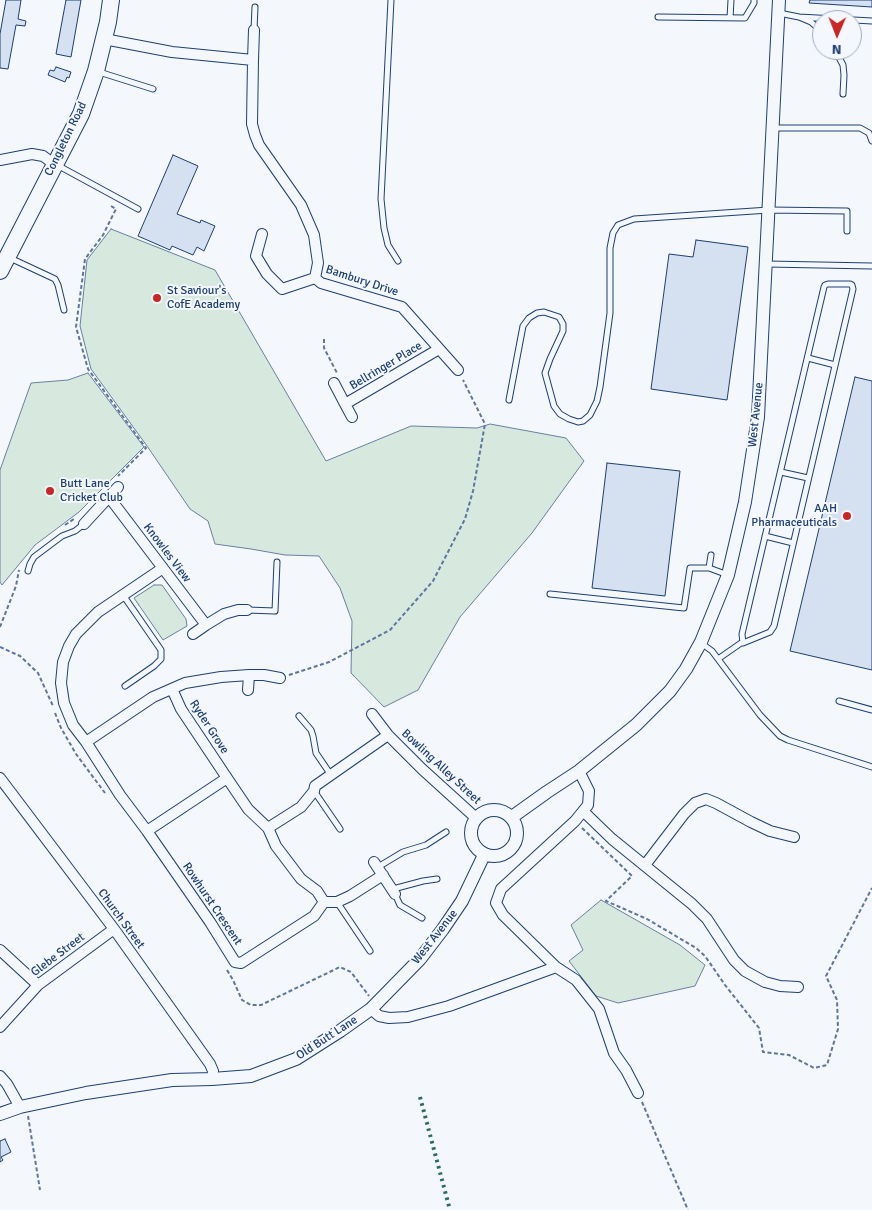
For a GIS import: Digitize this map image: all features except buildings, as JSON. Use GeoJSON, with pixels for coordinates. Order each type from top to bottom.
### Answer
{"type":"FeatureCollection","features":[{"type":"Feature","properties":{"kind":"highway","name":"Congleton Road"},"geometry":{"type":"LineString","coordinates":[[3,264],[81,114],[96,71],[108,22],[111,0]]}},
{"type":"Feature","properties":{"kind":"street","name":"West Avenue"},"geometry":{"type":"LineString","coordinates":[[512,817],[579,771],[636,725],[670,691],[686,669],[701,642],[728,575],[745,502],[758,417],[779,6]]}},
{"type":"Feature","properties":{"kind":"street","name":"Bambury Drive"},"geometry":{"type":"LineString","coordinates":[[254,30],[252,124],[259,146],[301,205],[314,235],[318,263],[315,278],[321,284],[402,307],[458,370]]}},
{"type":"Feature","properties":{"kind":"street"},"geometry":{"type":"LineString","coordinates":[[104,39],[172,52],[253,60]]}},
{"type":"Feature","properties":{"kind":"street"},"geometry":{"type":"LineString","coordinates":[[0,160],[32,154],[43,156],[54,164]]}},
{"type":"Feature","properties":{"kind":"street"},"geometry":{"type":"LineString","coordinates":[[262,234],[256,256],[267,274],[282,289],[315,278]]}},
{"type":"Feature","properties":{"kind":"street","name":"Bellringer Place"},"geometry":{"type":"LineString","coordinates":[[346,404],[439,349]]}},
{"type":"Feature","properties":{"kind":"street","name":"Bellringer Place"},"geometry":{"type":"LineString","coordinates":[[334,383],[352,417]]}},
{"type":"Feature","properties":{"kind":"street"},"geometry":{"type":"LineString","coordinates":[[81,520],[109,497],[115,484]]}},
{"type":"Feature","properties":{"kind":"street","name":"Knowles View"},"geometry":{"type":"LineString","coordinates":[[109,497],[206,624]]}},
{"type":"Feature","properties":{"kind":"street","name":"Rowhurst Crescent"},"geometry":{"type":"LineString","coordinates":[[163,568],[98,612],[76,634],[69,646],[63,662],[61,684],[64,703],[73,725],[120,796],[147,831],[210,922],[235,962],[241,962],[314,916],[324,902]]}},
{"type":"Feature","properties":{"kind":"street"},"geometry":{"type":"LineString","coordinates":[[194,634],[206,624],[224,614],[232,611],[247,610]]}},
{"type":"Feature","properties":{"kind":"street","name":"Ryder Grove"},"geometry":{"type":"LineString","coordinates":[[86,742],[153,697],[185,683],[221,677],[264,674],[280,678]]}},
{"type":"Feature","properties":{"kind":"street"},"geometry":{"type":"LineString","coordinates":[[248,690],[249,675]]}},
{"type":"Feature","properties":{"kind":"street","name":"Ryder Grove"},"geometry":{"type":"LineString","coordinates":[[172,689],[181,709],[227,778]]}},
{"type":"Feature","properties":{"kind":"street","name":"Bowling Alley Street"},"geometry":{"type":"LineString","coordinates":[[372,714],[388,735],[476,818]]}},
{"type":"Feature","properties":{"kind":"street","name":"Bowling Alley Street"},"geometry":{"type":"LineString","coordinates":[[268,828],[300,807],[314,791],[315,786],[388,735]]}},
{"type":"Feature","properties":{"kind":"street"},"geometry":{"type":"LineString","coordinates":[[579,771],[589,791],[588,805],[575,821],[501,889],[496,902],[503,915],[556,967],[576,980],[599,1008],[614,1053],[626,1070],[638,1093]]}},
{"type":"Feature","properties":{"kind":"street"},"geometry":{"type":"LineString","coordinates":[[147,831],[227,778],[248,809],[268,828],[276,846],[301,879],[318,891],[324,902],[337,902],[350,896],[378,868],[394,891]]}},
{"type":"Feature","properties":{"kind":"street","name":"Church Street"},"geometry":{"type":"LineString","coordinates":[[1,783],[114,929],[210,1064],[213,1072],[212,1080]]}},
{"type":"Feature","properties":{"kind":"street"},"geometry":{"type":"LineString","coordinates":[[645,865],[684,814],[695,803],[706,799],[751,822],[794,837]]}},
{"type":"Feature","properties":{"kind":"street"},"geometry":{"type":"LineString","coordinates":[[489,810],[502,811],[512,817],[516,824],[518,836],[514,847],[505,855],[494,857],[484,855],[474,846],[470,834],[476,818],[489,810]]}},
{"type":"Feature","properties":{"kind":"street"},"geometry":{"type":"LineString","coordinates":[[583,811],[612,839],[692,904],[707,919],[734,960],[745,970],[765,982],[780,986],[798,987]]}},
{"type":"Feature","properties":{"kind":"street","name":"West Avenue"},"geometry":{"type":"LineString","coordinates":[[371,1009],[420,959],[462,901],[484,855]]}},
{"type":"Feature","properties":{"kind":"street","name":"Glebe Street"},"geometry":{"type":"LineString","coordinates":[[0,1027],[38,985],[114,929]]}},
{"type":"Feature","properties":{"kind":"street"},"geometry":{"type":"LineString","coordinates":[[0,950],[38,985]]}},
{"type":"Feature","properties":{"kind":"street","name":"Old Butt Lane"},"geometry":{"type":"LineString","coordinates":[[0,1114],[23,1106],[86,1093],[172,1080],[212,1080],[251,1076],[296,1059],[371,1009],[379,1016],[389,1018],[408,1017],[449,1006],[556,967]]}},
{"type":"Feature","properties":{"kind":"street"},"geometry":{"type":"LineString","coordinates":[[0,1076],[23,1106]]}},
{"type":"Feature","properties":{"kind":"lane"},"geometry":{"type":"LineString","coordinates":[[391,0],[381,199],[388,245],[398,261]]}},
{"type":"Feature","properties":{"kind":"lane"},"geometry":{"type":"LineString","coordinates":[[730,18],[731,0]]}},
{"type":"Feature","properties":{"kind":"lane"},"geometry":{"type":"LineString","coordinates":[[658,17],[745,18],[754,0]]}},
{"type":"Feature","properties":{"kind":"lane"},"geometry":{"type":"LineString","coordinates":[[779,6],[812,23]]}},
{"type":"Feature","properties":{"kind":"lane"},"geometry":{"type":"LineString","coordinates":[[254,30],[255,7]]}},
{"type":"Feature","properties":{"kind":"lane"},"geometry":{"type":"LineString","coordinates":[[799,17],[872,21]]}},
{"type":"Feature","properties":{"kind":"lane"},"geometry":{"type":"LineString","coordinates":[[840,60],[844,75],[842,94]]}},
{"type":"Feature","properties":{"kind":"lane"},"geometry":{"type":"LineString","coordinates":[[96,71],[153,89]]}},
{"type":"Feature","properties":{"kind":"lane"},"geometry":{"type":"LineString","coordinates":[[773,128],[860,128],[868,133],[872,142]]}},
{"type":"Feature","properties":{"kind":"lane"},"geometry":{"type":"LineString","coordinates":[[54,164],[138,208]]}},
{"type":"Feature","properties":{"kind":"lane"},"geometry":{"type":"LineString","coordinates":[[509,400],[523,326],[529,318],[537,313],[544,312],[559,318],[564,324],[546,373],[554,406],[560,414],[578,422],[583,421],[590,415],[597,401],[600,387],[610,313],[610,248],[613,233],[618,226],[634,219],[769,210],[847,211],[847,231]]}},
{"type":"Feature","properties":{"kind":"lane"},"geometry":{"type":"LineString","coordinates":[[3,264],[55,279],[64,310]]}},
{"type":"Feature","properties":{"kind":"lane"},"geometry":{"type":"LineString","coordinates":[[766,264],[872,266]]}},
{"type":"Feature","properties":{"kind":"lane"},"geometry":{"type":"LineString","coordinates":[[718,659],[743,642],[770,632],[774,626],[852,289],[850,284],[826,285],[742,634],[743,642]]}},
{"type":"Feature","properties":{"kind":"lane"},"geometry":{"type":"LineString","coordinates":[[808,358],[835,365]]}},
{"type":"Feature","properties":{"kind":"lane"},"geometry":{"type":"LineString","coordinates":[[780,472],[808,478]]}},
{"type":"Feature","properties":{"kind":"lane"},"geometry":{"type":"LineString","coordinates":[[28,571],[34,557],[62,536],[75,531],[81,520]]}},
{"type":"Feature","properties":{"kind":"lane"},"geometry":{"type":"LineString","coordinates":[[765,536],[793,543]]}},
{"type":"Feature","properties":{"kind":"lane"},"geometry":{"type":"LineString","coordinates":[[708,568],[711,556]]}},
{"type":"Feature","properties":{"kind":"lane"},"geometry":{"type":"LineString","coordinates":[[247,610],[275,611],[277,562]]}},
{"type":"Feature","properties":{"kind":"lane"},"geometry":{"type":"LineString","coordinates":[[550,594],[684,608],[690,568],[708,568],[728,575]]}},
{"type":"Feature","properties":{"kind":"lane"},"geometry":{"type":"LineString","coordinates":[[123,595],[161,650],[161,659],[125,686]]}},
{"type":"Feature","properties":{"kind":"lane"},"geometry":{"type":"LineString","coordinates":[[701,642],[712,651],[760,715],[780,736],[872,767]]}},
{"type":"Feature","properties":{"kind":"lane"},"geometry":{"type":"LineString","coordinates":[[839,701],[872,710]]}},
{"type":"Feature","properties":{"kind":"lane"},"geometry":{"type":"LineString","coordinates":[[299,716],[310,730],[316,752],[330,775]]}},
{"type":"Feature","properties":{"kind":"lane"},"geometry":{"type":"LineString","coordinates":[[314,791],[340,829]]}},
{"type":"Feature","properties":{"kind":"lane"},"geometry":{"type":"LineString","coordinates":[[378,868],[403,852],[426,846],[446,832]]}},
{"type":"Feature","properties":{"kind":"lane"},"geometry":{"type":"LineString","coordinates":[[422,918],[400,905],[394,891],[423,881],[437,879]]}},
{"type":"Feature","properties":{"kind":"lane"},"geometry":{"type":"LineString","coordinates":[[337,902],[370,951]]}},
{"type":"Feature","properties":{"kind":"path"},"geometry":{"type":"LineString","coordinates":[[111,206],[116,209],[103,235],[85,259],[76,327],[88,369],[146,448],[115,484]]}},
{"type":"Feature","properties":{"kind":"path"},"geometry":{"type":"LineString","coordinates":[[324,339],[324,348],[337,374],[334,383]]}},
{"type":"Feature","properties":{"kind":"path"},"geometry":{"type":"LineString","coordinates":[[280,678],[329,662],[390,630],[433,581],[465,519],[473,491],[485,424],[458,370]]}},
{"type":"Feature","properties":{"kind":"path"},"geometry":{"type":"LineString","coordinates":[[64,526],[81,520]]}},
{"type":"Feature","properties":{"kind":"path"},"geometry":{"type":"LineString","coordinates":[[0,627],[16,586],[19,570]]}},
{"type":"Feature","properties":{"kind":"path"},"geometry":{"type":"LineString","coordinates":[[575,821],[632,876],[606,901],[647,919],[696,948],[705,956],[724,985],[759,1028],[763,1052],[789,1055],[814,1068],[828,1065],[838,1029],[837,1000],[826,976],[872,888]]}},
{"type":"Feature","properties":{"kind":"path"},"geometry":{"type":"LineString","coordinates":[[638,1093],[688,1210]]}},
{"type":"Feature","properties":{"kind":"path"},"geometry":{"type":"LineString","coordinates":[[23,1106],[40,1190]]}},
{"type":"Feature","properties":{"kind":"shaded area"},"geometry":{"type":"Polygon","coordinates":[[[111,229],[215,270],[326,461],[411,426],[477,428],[490,424],[566,438],[584,461],[532,533],[460,617],[418,690],[384,707],[351,673],[352,621],[340,588],[319,556],[285,555],[215,544],[208,521],[190,509],[91,369],[80,326],[87,260],[111,229]]]}},
{"type":"Feature","properties":{"kind":"shaded area","name":"Butt Lane Cricket Club"},"geometry":{"type":"Polygon","coordinates":[[[88,373],[144,447],[79,512],[35,545],[2,585],[0,582],[0,470],[31,383],[68,380],[88,373]]]}},
{"type":"Feature","properties":{"kind":"shaded area"},"geometry":{"type":"Polygon","coordinates":[[[154,585],[162,585],[186,619],[187,626],[163,640],[134,598],[154,585]]]}},
{"type":"Feature","properties":{"kind":"shaded area"},"geometry":{"type":"Polygon","coordinates":[[[601,900],[680,945],[705,965],[695,986],[618,1003],[596,996],[569,961],[583,950],[571,925],[601,900]]]}},
{"type":"Feature","properties":{"kind":"hedge"},"geometry":{"type":"LineString","coordinates":[[420,1097],[450,1210]]}},
{"type":"Feature","properties":{"kind":"place","name":"St Saviour's CofE Academy"},"geometry":{"type":"Point","coordinates":[157,298]}},
{"type":"Feature","properties":{"kind":"place","name":"Butt Lane Cricket Club"},"geometry":{"type":"Point","coordinates":[50,491]}},
{"type":"Feature","properties":{"kind":"place","name":"AAH Pharmaceuticals"},"geometry":{"type":"Point","coordinates":[847,516]}}]}
